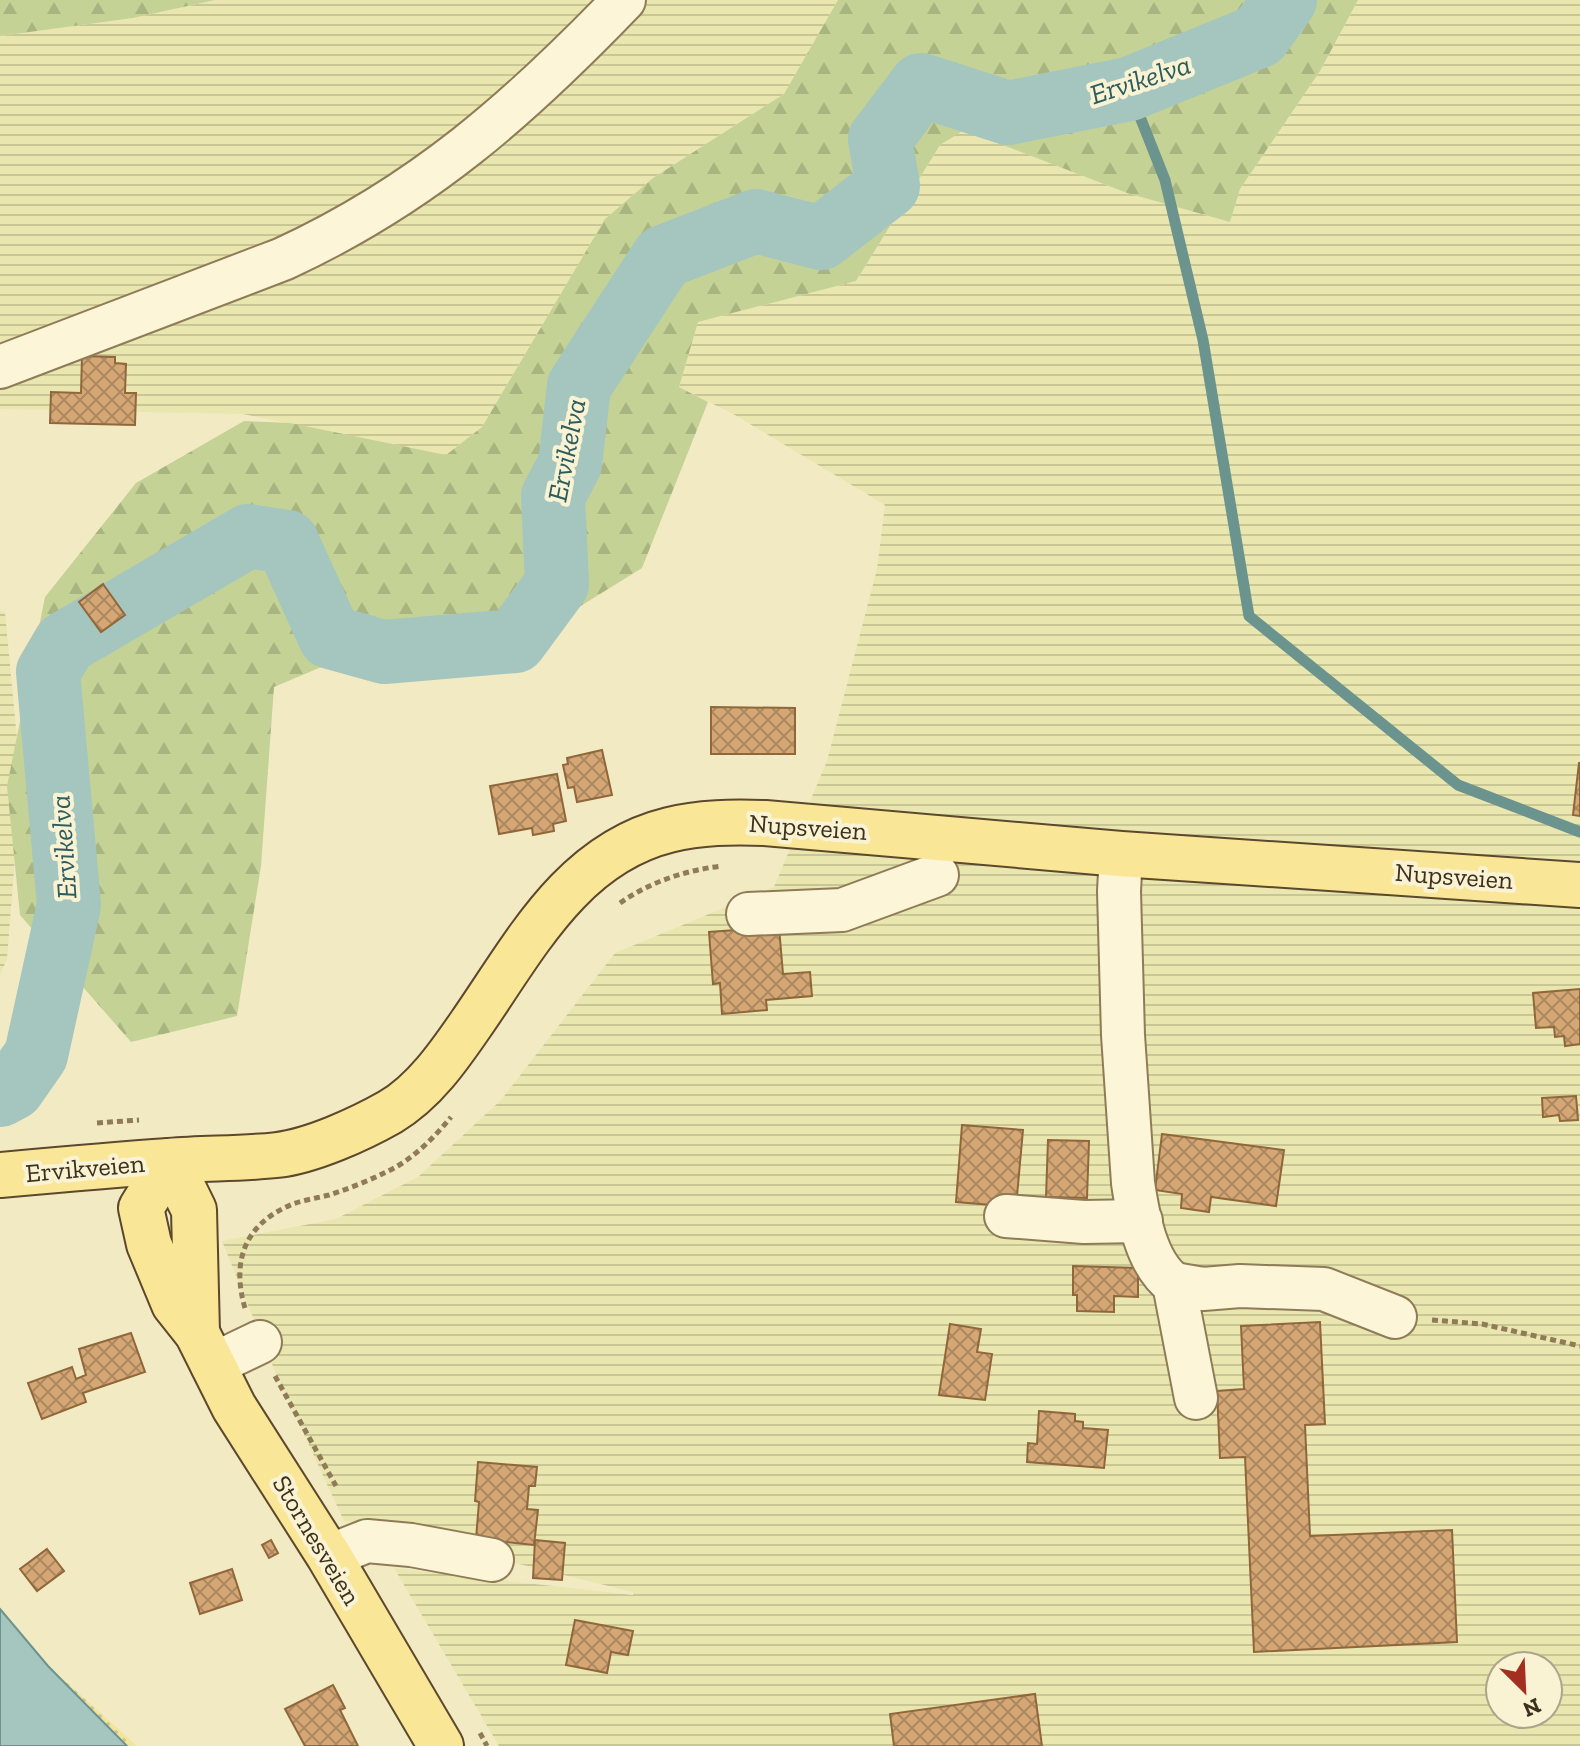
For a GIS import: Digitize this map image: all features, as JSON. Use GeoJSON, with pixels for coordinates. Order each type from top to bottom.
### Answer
{"type":"FeatureCollection","features":[{"type":"Feature","properties":{"kind":"main road","name":"Nupsveien"},"geometry":{"type":"LineString","coordinates":[[170,1161],[280,1155],[363,1127],[394,1109],[432,1075],[456,1046],[553,906],[603,861],[659,833],[686,826],[765,823],[1121,854],[1580,885]]}},
{"type":"Feature","properties":{"kind":"main road","name":"Ervikveien"},"geometry":{"type":"LineString","coordinates":[[21,1173],[170,1161]]}},
{"type":"Feature","properties":{"kind":"main road","name":"Stornesveien"},"geometry":{"type":"LineString","coordinates":[[170,1161],[194,1210],[205,1349],[234,1407],[329,1556],[457,1733]]}},
{"type":"Feature","properties":{"kind":"street"},"geometry":{"type":"LineString","coordinates":[[0,367],[283,259],[379,209],[418,184],[502,118],[624,0]]}},
{"type":"Feature","properties":{"kind":"street"},"geometry":{"type":"LineString","coordinates":[[1121,854],[1119,891],[1128,1134],[1141,1221],[1158,1267],[1174,1284],[1203,1289],[1240,1286],[1324,1289],[1395,1317]]}},
{"type":"Feature","properties":{"kind":"street"},"geometry":{"type":"LineString","coordinates":[[748,914],[842,910],[937,875]]}},
{"type":"Feature","properties":{"kind":"street"},"geometry":{"type":"LineString","coordinates":[[1006,1216],[1084,1222],[1141,1221]]}},
{"type":"Feature","properties":{"kind":"street"},"geometry":{"type":"LineString","coordinates":[[1174,1284],[1196,1398]]}},
{"type":"Feature","properties":{"kind":"street"},"geometry":{"type":"LineString","coordinates":[[205,1349],[260,1342]]}},
{"type":"Feature","properties":{"kind":"street"},"geometry":{"type":"LineString","coordinates":[[329,1556],[367,1541],[411,1545],[492,1560]]}},
{"type":"Feature","properties":{"kind":"path"},"geometry":{"type":"LineString","coordinates":[[614,907],[636,892],[668,878],[726,865]]}},
{"type":"Feature","properties":{"kind":"path"},"geometry":{"type":"LineString","coordinates":[[336,1487],[260,1342],[239,1288],[239,1262],[251,1235],[273,1214],[389,1171],[440,1132],[460,1107]]}},
{"type":"Feature","properties":{"kind":"path"},"geometry":{"type":"LineString","coordinates":[[1395,1317],[1482,1324],[1580,1346]]}},
{"type":"Feature","properties":{"kind":"path"},"geometry":{"type":"LineString","coordinates":[[457,1733],[487,1746]]}},
{"type":"Feature","properties":{"kind":"shaded area"},"geometry":{"type":"Polygon","coordinates":[[[215,0],[838,0],[784,94],[653,178],[605,219],[482,427],[446,455],[243,414],[0,409],[0,36],[133,18],[215,0]]]}},
{"type":"Feature","properties":{"kind":"shaded area"},"geometry":{"type":"Polygon","coordinates":[[[1358,0],[1580,0],[1580,1746],[499,1746],[394,1568],[633,1595],[633,1592],[344,1521],[277,1376],[222,1241],[336,1219],[418,1177],[501,1100],[615,953],[774,887],[827,761],[877,569],[885,505],[735,415],[679,387],[698,322],[856,281],[940,145],[964,129],[1127,193],[1230,222],[1240,189],[1320,71],[1358,0]]]}},
{"type":"Feature","properties":{"kind":"shaded area"},"geometry":{"type":"Polygon","coordinates":[[[0,611],[5,613],[21,780],[7,959],[0,975],[0,611]]]}},
{"type":"Feature","properties":{"kind":"green space"},"geometry":{"type":"Polygon","coordinates":[[[0,0],[215,0],[133,18],[0,36],[0,0]]]}},
{"type":"Feature","properties":{"kind":"green space"},"geometry":{"type":"Polygon","coordinates":[[[838,0],[1358,0],[1320,71],[1240,189],[1230,222],[1127,193],[964,130],[940,145],[856,281],[698,322],[679,387],[708,402],[642,568],[550,625],[383,641],[274,687],[261,866],[237,1016],[131,1042],[20,915],[7,786],[45,597],[136,483],[244,421],[290,423],[446,455],[482,427],[605,219],[653,178],[784,94],[838,0]]]}},
{"type":"Feature","properties":{"kind":"sand"},"geometry":{"type":"Polygon","coordinates":[[[63,1679],[137,1746],[105,1746],[44,1685],[63,1679]]]}},
{"type":"Feature","properties":{"kind":"water"},"geometry":{"type":"Polygon","coordinates":[[[0,1609],[48,1666],[127,1746],[0,1746],[0,1609]]]}},
{"type":"Feature","properties":{"kind":"building"},"geometry":{"type":"Polygon","coordinates":[[[82,356],[115,357],[115,363],[126,364],[125,393],[136,393],[135,425],[50,423],[51,392],[81,393],[82,356]]]}},
{"type":"Feature","properties":{"kind":"building"},"geometry":{"type":"Polygon","coordinates":[[[103,584],[125,615],[101,632],[79,602],[103,584]]]}},
{"type":"Feature","properties":{"kind":"building"},"geometry":{"type":"Polygon","coordinates":[[[711,707],[795,708],[795,754],[711,754],[711,707]]]}},
{"type":"Feature","properties":{"kind":"building"},"geometry":{"type":"Polygon","coordinates":[[[602,750],[612,795],[577,802],[574,787],[568,788],[563,765],[568,764],[567,758],[602,750]]]}},
{"type":"Feature","properties":{"kind":"building"},"geometry":{"type":"Polygon","coordinates":[[[1580,763],[1580,816],[1573,815],[1580,763]]]}},
{"type":"Feature","properties":{"kind":"building"},"geometry":{"type":"Polygon","coordinates":[[[557,774],[566,821],[553,824],[554,831],[533,835],[532,828],[499,834],[490,786],[557,774]]]}},
{"type":"Feature","properties":{"kind":"building"},"geometry":{"type":"Polygon","coordinates":[[[779,927],[783,974],[810,972],[812,996],[766,1000],[767,1010],[722,1014],[720,983],[713,984],[709,932],[779,927]]]}},
{"type":"Feature","properties":{"kind":"building"},"geometry":{"type":"Polygon","coordinates":[[[1580,989],[1580,1044],[1565,1046],[1564,1036],[1555,1037],[1554,1027],[1536,1028],[1533,993],[1580,989]]]}},
{"type":"Feature","properties":{"kind":"building"},"geometry":{"type":"Polygon","coordinates":[[[1576,1096],[1578,1120],[1560,1121],[1559,1115],[1543,1117],[1542,1098],[1576,1096]]]}},
{"type":"Feature","properties":{"kind":"building"},"geometry":{"type":"Polygon","coordinates":[[[962,1125],[1023,1130],[1016,1207],[956,1202],[962,1125]]]}},
{"type":"Feature","properties":{"kind":"building"},"geometry":{"type":"Polygon","coordinates":[[[1162,1134],[1284,1150],[1276,1206],[1211,1197],[1209,1212],[1181,1208],[1182,1194],[1155,1190],[1162,1134]]]}},
{"type":"Feature","properties":{"kind":"building"},"geometry":{"type":"Polygon","coordinates":[[[1048,1140],[1089,1141],[1087,1198],[1046,1197],[1048,1140]]]}},
{"type":"Feature","properties":{"kind":"building"},"geometry":{"type":"Polygon","coordinates":[[[1073,1266],[1138,1268],[1138,1297],[1114,1296],[1114,1312],[1077,1311],[1077,1295],[1073,1295],[1073,1266]]]}},
{"type":"Feature","properties":{"kind":"building"},"geometry":{"type":"Polygon","coordinates":[[[1320,1322],[1325,1424],[1305,1425],[1310,1536],[1452,1530],[1457,1642],[1254,1652],[1245,1457],[1220,1458],[1217,1391],[1244,1389],[1241,1326],[1320,1322]]]}},
{"type":"Feature","properties":{"kind":"building"},"geometry":{"type":"Polygon","coordinates":[[[950,1324],[981,1329],[977,1352],[992,1354],[985,1400],[939,1395],[950,1324]]]}},
{"type":"Feature","properties":{"kind":"building"},"geometry":{"type":"Polygon","coordinates":[[[131,1333],[145,1372],[83,1393],[86,1402],[42,1419],[28,1383],[72,1367],[76,1379],[86,1375],[79,1349],[131,1333]]]}},
{"type":"Feature","properties":{"kind":"building"},"geometry":{"type":"Polygon","coordinates":[[[1039,1411],[1075,1414],[1075,1421],[1083,1422],[1083,1428],[1108,1430],[1104,1468],[1027,1462],[1028,1443],[1037,1444],[1039,1411]]]}},
{"type":"Feature","properties":{"kind":"building"},"geometry":{"type":"Polygon","coordinates":[[[478,1462],[537,1467],[535,1486],[529,1486],[527,1509],[538,1510],[534,1545],[476,1539],[478,1462]]]}},
{"type":"Feature","properties":{"kind":"building"},"geometry":{"type":"Polygon","coordinates":[[[271,1540],[278,1553],[269,1558],[262,1545],[271,1540]]]}},
{"type":"Feature","properties":{"kind":"building"},"geometry":{"type":"Polygon","coordinates":[[[535,1540],[565,1543],[562,1580],[533,1578],[535,1540]]]}},
{"type":"Feature","properties":{"kind":"building"},"geometry":{"type":"Polygon","coordinates":[[[47,1549],[64,1571],[37,1591],[20,1569],[47,1549]]]}},
{"type":"Feature","properties":{"kind":"building"},"geometry":{"type":"Polygon","coordinates":[[[232,1569],[242,1600],[200,1614],[190,1583],[232,1569]]]}},
{"type":"Feature","properties":{"kind":"building"},"geometry":{"type":"Polygon","coordinates":[[[575,1620],[633,1631],[628,1655],[611,1652],[607,1673],[566,1665],[575,1620]]]}},
{"type":"Feature","properties":{"kind":"building"},"geometry":{"type":"Polygon","coordinates":[[[333,1685],[345,1708],[340,1710],[358,1746],[305,1746],[285,1709],[333,1685]]]}},
{"type":"Feature","properties":{"kind":"building"},"geometry":{"type":"Polygon","coordinates":[[[1035,1694],[1042,1746],[894,1746],[890,1714],[1035,1694]]]}},
{"type":"Feature","properties":{"kind":"waterway","name":"Ervikelva"},"geometry":{"type":"LineString","coordinates":[[0,1095],[13,1088],[36,1055],[69,905],[48,672],[65,643],[248,536],[287,542],[330,637],[384,652],[515,641],[557,584],[553,496],[570,464],[579,386],[663,257],[756,221],[821,238],[888,186],[880,139],[921,85],[1008,113],[1129,89],[1259,36],[1285,0]]}},
{"type":"Feature","properties":{"kind":"waterway"},"geometry":{"type":"LineString","coordinates":[[1129,89],[1165,180],[1203,340],[1249,616],[1458,785],[1580,832]]}}]}
